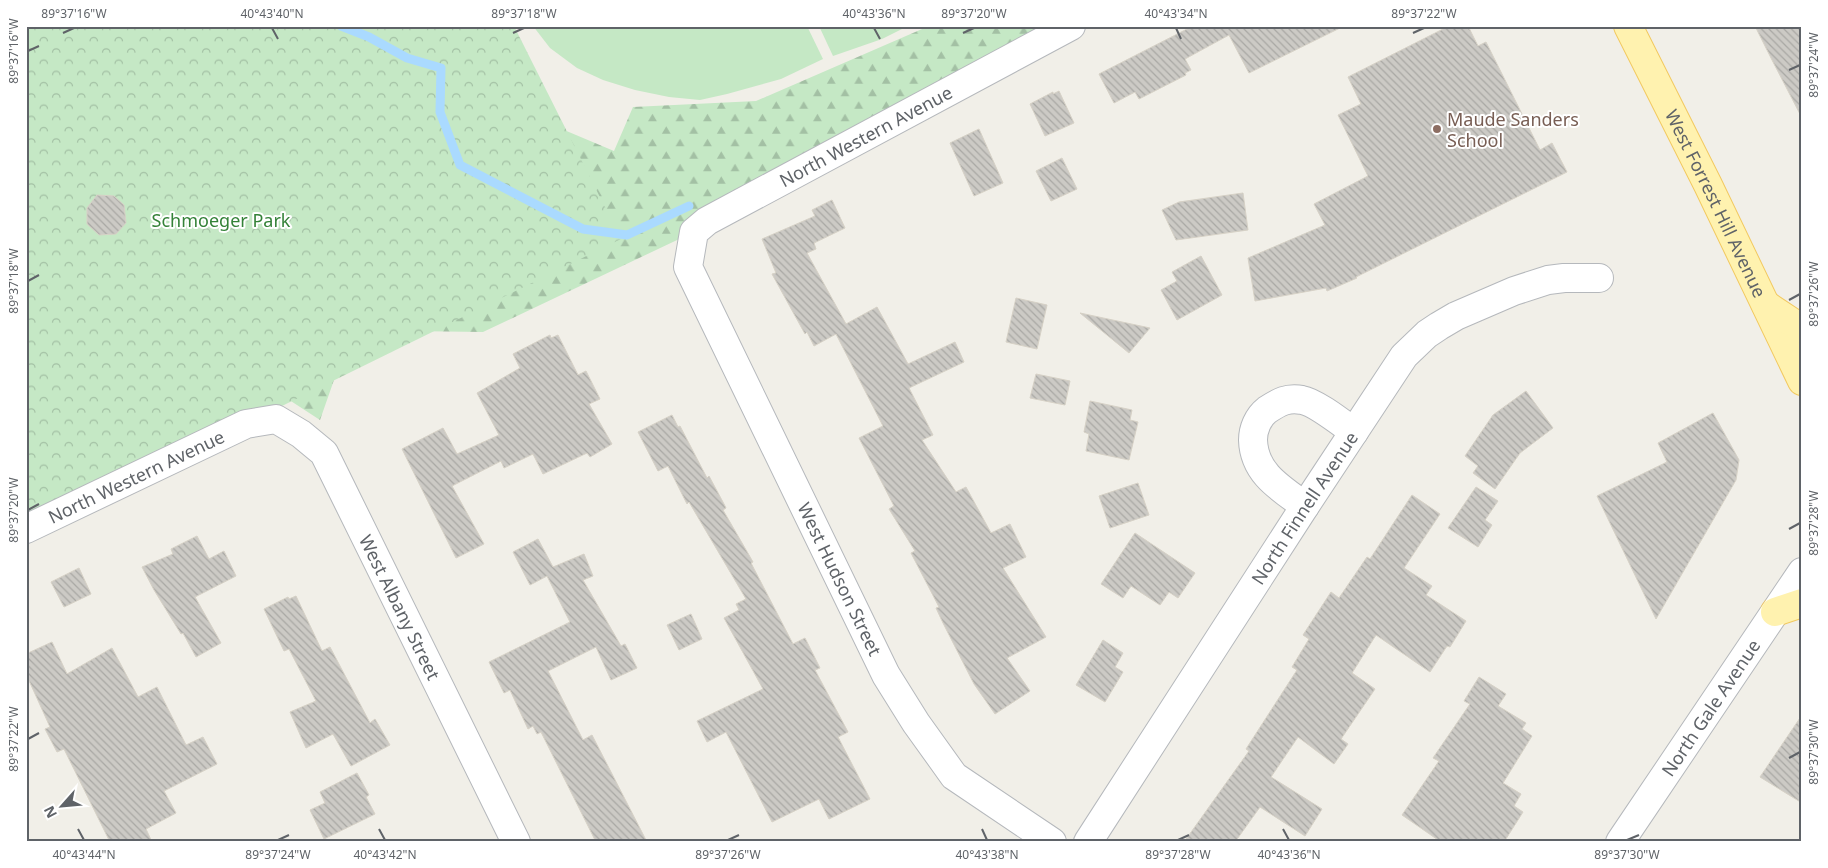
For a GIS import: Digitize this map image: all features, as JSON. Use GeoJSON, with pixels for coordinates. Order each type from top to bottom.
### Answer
{"type":"FeatureCollection","features":[{"type":"Feature","properties":{"kind":"main road","name":"West Forrest Hill Avenue"},"geometry":{"type":"LineString","coordinates":[[1628,26],[1708,185],[1802,380]]}},
{"type":"Feature","properties":{"kind":"main road"},"geometry":{"type":"LineString","coordinates":[[1766,305],[1802,329]]}},
{"type":"Feature","properties":{"kind":"main road"},"geometry":{"type":"LineString","coordinates":[[1774,612],[1802,604]]}},
{"type":"Feature","properties":{"kind":"street","name":"North Western Avenue"},"geometry":{"type":"LineString","coordinates":[[688,267],[694,232],[707,221],[1071,26]]}},
{"type":"Feature","properties":{"kind":"street","name":"West Hudson Street"},"geometry":{"type":"LineString","coordinates":[[688,267],[886,675],[916,723],[954,776],[1052,842]]}},
{"type":"Feature","properties":{"kind":"street","name":"North Finnell Avenue"},"geometry":{"type":"LineString","coordinates":[[1088,842],[1304,506],[1404,356],[1427,334],[1439,326],[1464,312],[1532,284],[1564,278],[1599,278]]}},
{"type":"Feature","properties":{"kind":"street"},"geometry":{"type":"LineString","coordinates":[[1304,506],[1275,485],[1262,470],[1254,454],[1253,432],[1262,414],[1282,400],[1304,400],[1354,432]]}},
{"type":"Feature","properties":{"kind":"street","name":"West Albany Street"},"geometry":{"type":"LineString","coordinates":[[246,424],[276,419],[301,434],[324,453],[516,842]]}},
{"type":"Feature","properties":{"kind":"street","name":"North Western Avenue"},"geometry":{"type":"LineString","coordinates":[[26,529],[246,424]]}},
{"type":"Feature","properties":{"kind":"street","name":"North Gale Avenue"},"geometry":{"type":"LineString","coordinates":[[1620,842],[1802,572]]}},
{"type":"Feature","properties":{"kind":"green space"},"geometry":{"type":"Polygon","coordinates":[[[26,26],[538,119],[614,151],[633,107],[756,101],[929,26],[1047,26],[694,232],[483,332],[408,331],[341,360],[320,420],[277,392],[26,26]]]}},
{"type":"Feature","properties":{"kind":"green space","name":"Schmoeger Park"},"geometry":{"type":"Polygon","coordinates":[[[26,26],[514,26],[621,239],[26,532],[26,26]]]}},
{"type":"Feature","properties":{"kind":"green space"},"geometry":{"type":"Polygon","coordinates":[[[533,26],[807,26],[823,59],[781,79],[727,94],[700,100],[669,97],[635,90],[603,80],[577,68],[550,48],[533,26]]]}},
{"type":"Feature","properties":{"kind":"green space"},"geometry":{"type":"Polygon","coordinates":[[[819,26],[908,26],[882,39],[833,56],[819,26]]]}},
{"type":"Feature","properties":{"kind":"building"},"geometry":{"type":"Polygon","coordinates":[[[1193,26],[1344,26],[1249,73],[1229,35],[1185,59],[1191,70],[1185,73],[1186,75],[1139,99],[1135,92],[1114,103],[1099,74],[1193,26]]]}},
{"type":"Feature","properties":{"kind":"building","name":"Maude Sanders School"},"geometry":{"type":"Polygon","coordinates":[[[1449,26],[1468,26],[1478,46],[1486,42],[1540,150],[1552,143],[1567,172],[1357,278],[1327,291],[1326,288],[1255,301],[1248,258],[1325,225],[1314,204],[1368,176],[1338,115],[1361,104],[1348,77],[1449,26]]]}},
{"type":"Feature","properties":{"kind":"building"},"geometry":{"type":"Polygon","coordinates":[[[1755,26],[1802,26],[1802,118],[1772,60],[1755,26]]]}},
{"type":"Feature","properties":{"kind":"building"},"geometry":{"type":"Polygon","coordinates":[[[1059,91],[1074,123],[1045,136],[1030,104],[1053,92],[1053,94],[1059,91]]]}},
{"type":"Feature","properties":{"kind":"building"},"geometry":{"type":"Polygon","coordinates":[[[979,129],[1003,183],[974,196],[950,143],[979,129]]]}},
{"type":"Feature","properties":{"kind":"building"},"geometry":{"type":"Polygon","coordinates":[[[1062,158],[1077,189],[1051,201],[1036,171],[1062,158]]]}},
{"type":"Feature","properties":{"kind":"building"},"geometry":{"type":"Polygon","coordinates":[[[1243,193],[1248,230],[1176,240],[1162,210],[1179,202],[1243,193]]]}},
{"type":"Feature","properties":{"kind":"building"},"geometry":{"type":"Polygon","coordinates":[[[97,195],[114,196],[124,205],[126,223],[116,234],[99,235],[87,224],[87,208],[97,195]]]}},
{"type":"Feature","properties":{"kind":"building"},"geometry":{"type":"Polygon","coordinates":[[[832,200],[845,228],[814,243],[816,249],[807,253],[846,324],[877,307],[908,364],[955,342],[964,362],[909,388],[933,435],[922,440],[956,492],[966,487],[991,533],[1010,524],[1026,557],[1003,568],[1046,637],[1007,658],[1030,691],[995,714],[974,684],[943,623],[936,608],[939,607],[911,553],[915,551],[889,509],[894,506],[859,438],[883,426],[836,334],[814,346],[807,332],[805,334],[772,274],[776,273],[762,239],[815,216],[812,210],[832,200]]]}},
{"type":"Feature","properties":{"kind":"building"},"geometry":{"type":"Polygon","coordinates":[[[1201,256],[1222,295],[1177,320],[1161,290],[1177,281],[1172,272],[1201,256]]]}},
{"type":"Feature","properties":{"kind":"building"},"geometry":{"type":"Polygon","coordinates":[[[1016,298],[1047,305],[1037,349],[1006,342],[1016,298]]]}},
{"type":"Feature","properties":{"kind":"building"},"geometry":{"type":"Polygon","coordinates":[[[1080,313],[1150,328],[1129,353],[1080,313]]]}},
{"type":"Feature","properties":{"kind":"building"},"geometry":{"type":"Polygon","coordinates":[[[550,335],[551,338],[558,335],[578,375],[586,371],[600,399],[589,404],[612,444],[590,457],[587,453],[543,474],[533,454],[504,468],[501,461],[452,486],[484,544],[456,558],[402,449],[443,428],[457,454],[499,435],[477,393],[520,368],[513,354],[550,335]]]}},
{"type":"Feature","properties":{"kind":"building"},"geometry":{"type":"Polygon","coordinates":[[[1036,374],[1070,381],[1065,405],[1030,398],[1036,374]]]}},
{"type":"Feature","properties":{"kind":"building"},"geometry":{"type":"Polygon","coordinates":[[[1526,391],[1553,428],[1520,453],[1495,489],[1473,473],[1478,466],[1465,456],[1493,415],[1526,391]]]}},
{"type":"Feature","properties":{"kind":"building"},"geometry":{"type":"Polygon","coordinates":[[[1090,401],[1132,410],[1130,420],[1138,422],[1129,460],[1086,451],[1089,434],[1084,432],[1090,401]]]}},
{"type":"Feature","properties":{"kind":"building"},"geometry":{"type":"Polygon","coordinates":[[[1713,413],[1739,460],[1736,480],[1656,619],[1597,496],[1667,462],[1658,443],[1713,413]]]}},
{"type":"Feature","properties":{"kind":"building"},"geometry":{"type":"Polygon","coordinates":[[[672,415],[678,427],[680,426],[707,478],[709,476],[724,504],[726,508],[723,510],[753,562],[751,563],[793,644],[805,638],[820,668],[815,670],[848,732],[838,737],[870,799],[829,819],[819,799],[772,822],[726,732],[707,742],[697,721],[763,689],[724,618],[739,610],[736,604],[746,599],[689,502],[687,504],[668,466],[658,471],[638,432],[672,415]]]}},
{"type":"Feature","properties":{"kind":"building"},"geometry":{"type":"Polygon","coordinates":[[[1138,483],[1149,515],[1110,528],[1099,496],[1138,483]]]}},
{"type":"Feature","properties":{"kind":"building"},"geometry":{"type":"Polygon","coordinates":[[[1476,487],[1498,501],[1485,520],[1492,525],[1478,547],[1448,528],[1476,487]]]}},
{"type":"Feature","properties":{"kind":"building"},"geometry":{"type":"Polygon","coordinates":[[[1412,495],[1440,514],[1404,568],[1432,586],[1426,595],[1466,621],[1450,647],[1447,646],[1430,672],[1376,635],[1352,673],[1375,689],[1341,739],[1348,744],[1334,764],[1298,737],[1271,777],[1322,809],[1305,836],[1260,807],[1235,842],[1184,842],[1249,751],[1246,749],[1297,670],[1292,667],[1309,639],[1303,635],[1331,592],[1339,598],[1367,557],[1370,559],[1412,495]]]}},
{"type":"Feature","properties":{"kind":"building"},"geometry":{"type":"Polygon","coordinates":[[[1135,533],[1195,573],[1178,598],[1169,592],[1160,605],[1131,586],[1123,598],[1101,584],[1135,533]]]}},
{"type":"Feature","properties":{"kind":"building"},"geometry":{"type":"Polygon","coordinates":[[[197,536],[209,559],[224,551],[236,576],[195,597],[221,643],[196,657],[183,633],[181,634],[154,590],[142,567],[173,554],[171,549],[197,536]]]}},
{"type":"Feature","properties":{"kind":"building"},"geometry":{"type":"Polygon","coordinates":[[[538,539],[553,567],[584,554],[593,576],[583,580],[621,646],[625,644],[637,668],[611,680],[596,647],[548,671],[583,740],[592,735],[647,842],[596,842],[541,732],[537,734],[533,726],[528,729],[510,690],[504,693],[489,662],[570,622],[547,576],[530,585],[513,552],[538,539]]]}},
{"type":"Feature","properties":{"kind":"building"},"geometry":{"type":"Polygon","coordinates":[[[79,568],[91,594],[64,607],[51,582],[79,568]]]}},
{"type":"Feature","properties":{"kind":"building"},"geometry":{"type":"Polygon","coordinates":[[[296,596],[322,651],[330,647],[370,723],[375,719],[390,745],[351,766],[333,734],[306,748],[290,712],[316,701],[289,649],[284,651],[264,609],[288,597],[289,599],[296,596]]]}},
{"type":"Feature","properties":{"kind":"building"},"geometry":{"type":"Polygon","coordinates":[[[691,614],[702,639],[679,650],[667,625],[691,614]]]}},
{"type":"Feature","properties":{"kind":"building"},"geometry":{"type":"Polygon","coordinates":[[[1103,640],[1123,653],[1115,667],[1123,672],[1105,702],[1076,685],[1103,640]]]}},
{"type":"Feature","properties":{"kind":"building"},"geometry":{"type":"Polygon","coordinates":[[[52,642],[67,674],[112,648],[138,697],[157,687],[186,745],[203,737],[217,764],[164,791],[176,813],[146,829],[152,842],[110,842],[64,749],[57,752],[45,729],[50,727],[26,674],[26,654],[52,642]]]}},
{"type":"Feature","properties":{"kind":"building"},"geometry":{"type":"Polygon","coordinates":[[[1479,677],[1506,694],[1498,706],[1526,723],[1522,729],[1532,736],[1503,783],[1521,794],[1514,806],[1523,812],[1504,842],[1441,842],[1402,815],[1439,761],[1433,758],[1470,704],[1464,701],[1479,677]]]}},
{"type":"Feature","properties":{"kind":"building"},"geometry":{"type":"Polygon","coordinates":[[[1802,715],[1802,803],[1760,777],[1802,715]]]}},
{"type":"Feature","properties":{"kind":"building"},"geometry":{"type":"Polygon","coordinates":[[[357,773],[369,795],[366,797],[375,814],[324,839],[310,810],[325,803],[320,792],[357,773]]]}},
{"type":"Feature","properties":{"kind":"waterway"},"geometry":{"type":"LineString","coordinates":[[341,26],[369,37],[407,58],[441,68],[440,112],[460,165],[583,229],[627,235],[689,206]]}},
{"type":"Feature","properties":{"kind":"place","name":"Maude Sanders School"},"geometry":{"type":"Point","coordinates":[1437,129]}}]}
